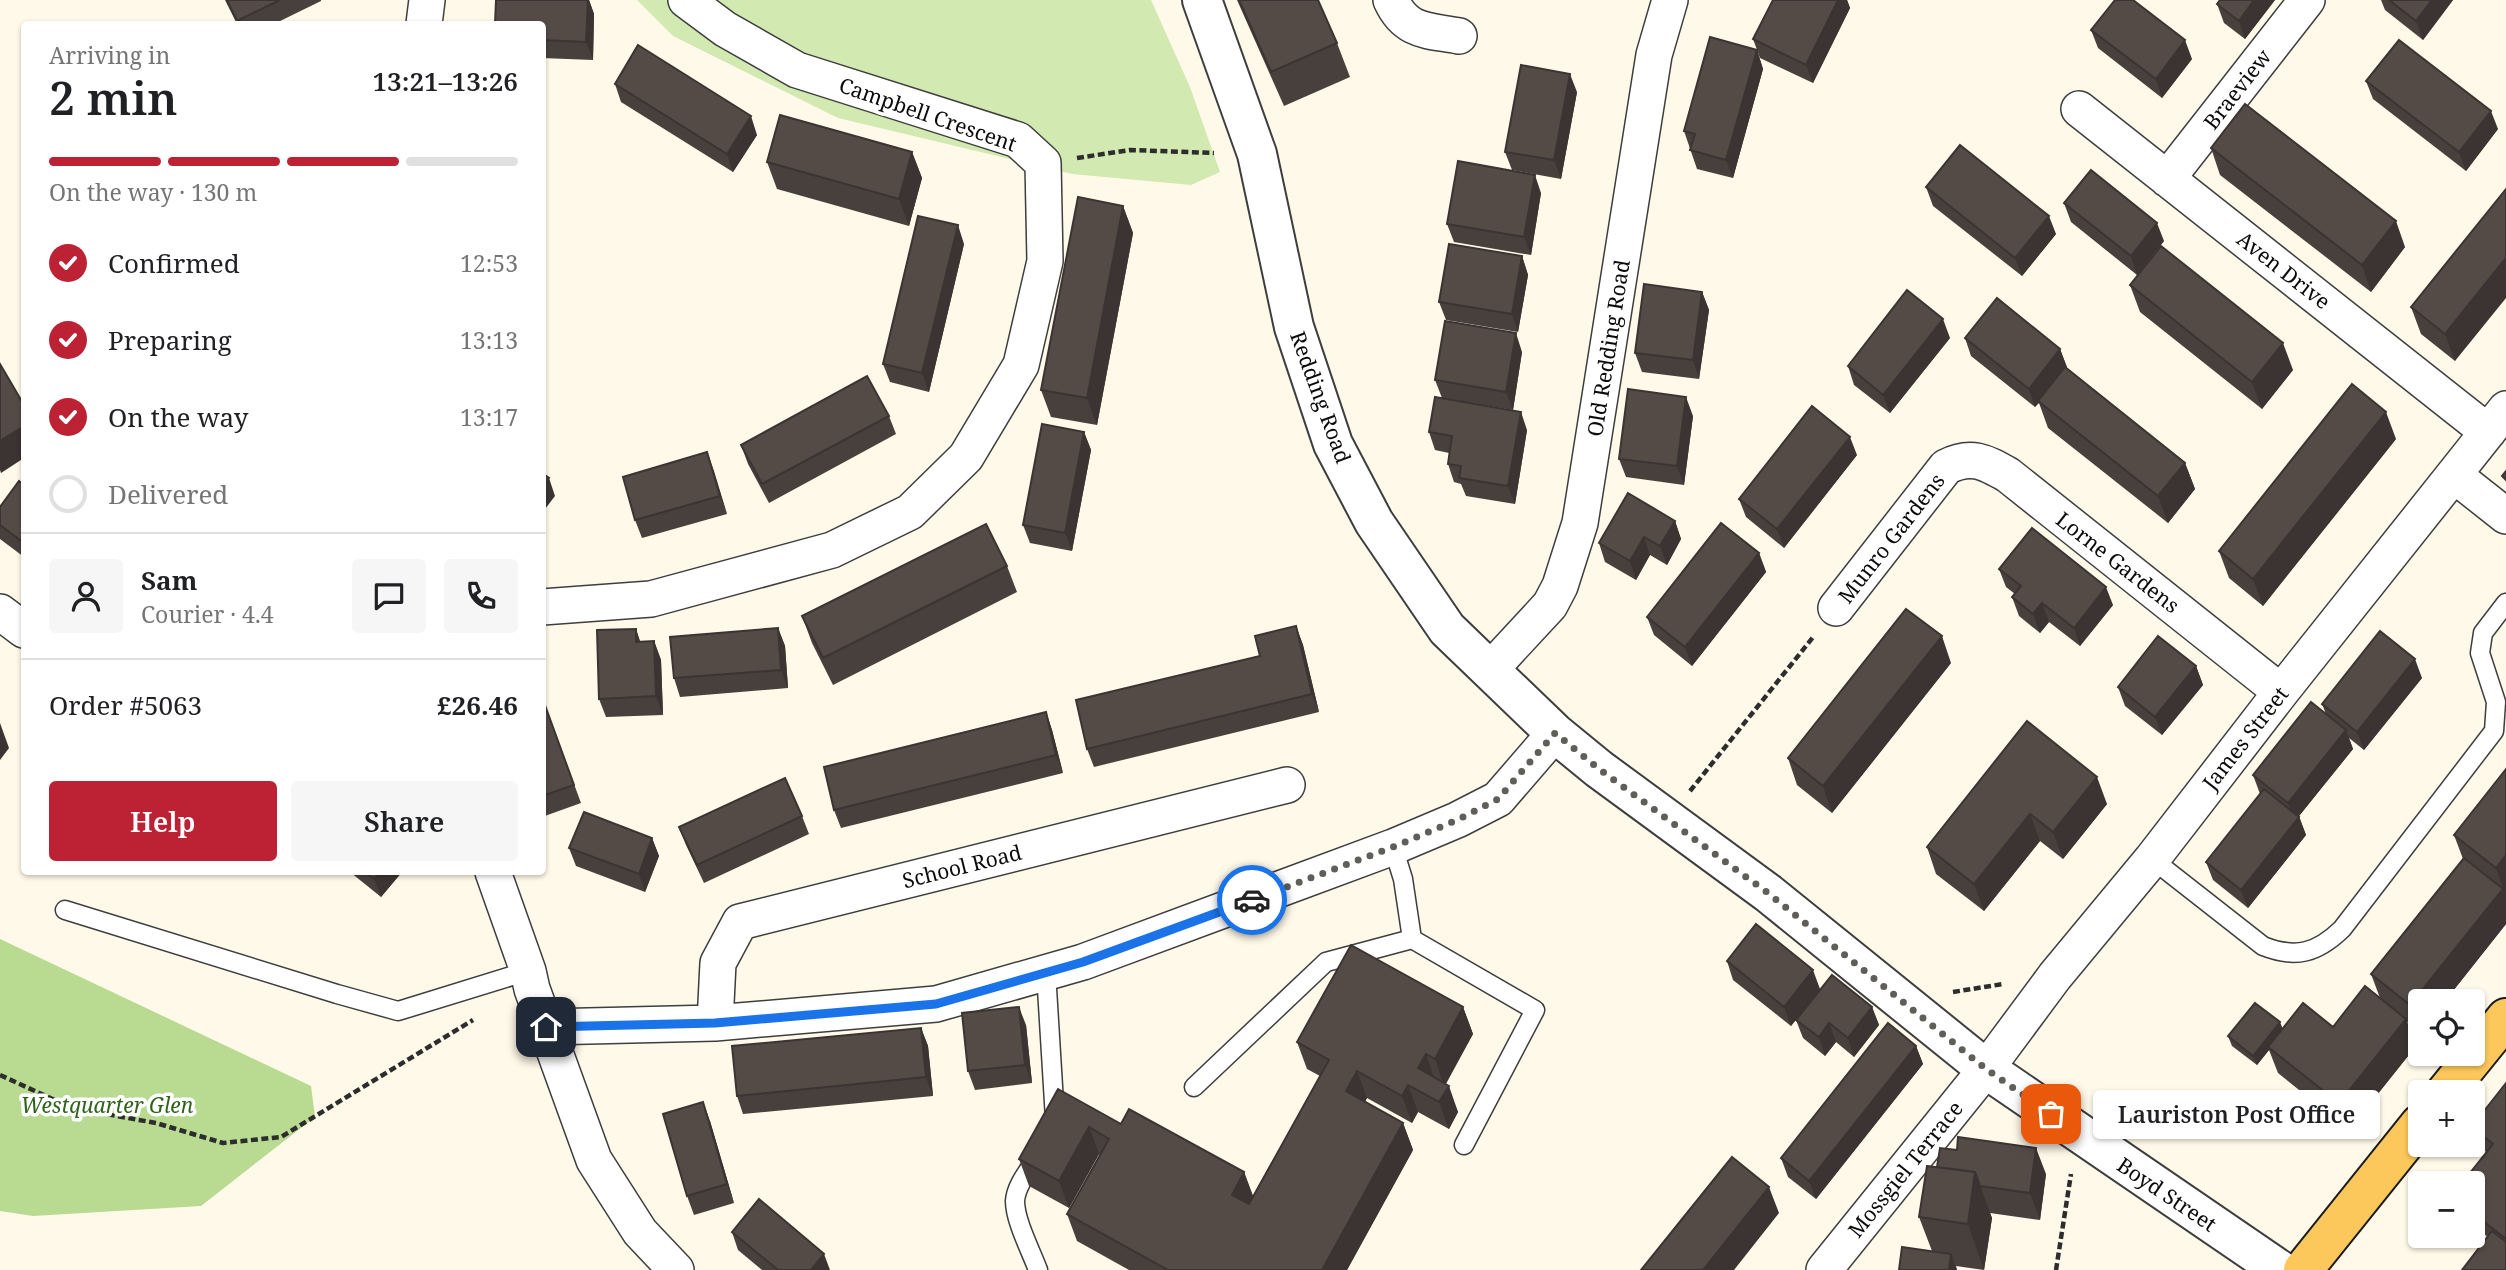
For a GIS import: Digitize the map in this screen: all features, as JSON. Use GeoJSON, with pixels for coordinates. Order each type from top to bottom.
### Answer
{"type":"FeatureCollection","features":[{"type":"Feature","properties":{"kind":"main road"},"geometry":{"type":"LineString","coordinates":[[2456,1080],[2506,1018]]}},
{"type":"Feature","properties":{"kind":"main road"},"geometry":{"type":"LineString","coordinates":[[2303,1270],[2408,1139]]}},
{"type":"Feature","properties":{"kind":"street"},"geometry":{"type":"LineString","coordinates":[[424,21],[427,0]]}},
{"type":"Feature","properties":{"kind":"street","name":"Campbell Crescent"},"geometry":{"type":"LineString","coordinates":[[546,607],[651,599],[832,550],[910,512],[966,457],[1021,365],[1045,261],[1043,163],[1018,140],[797,70],[725,29],[686,0]]}},
{"type":"Feature","properties":{"kind":"street","name":"Redding Road"},"geometry":{"type":"LineString","coordinates":[[1202,0],[1257,154],[1294,327],[1333,443],[1374,522],[1447,629],[1555,733]]}},
{"type":"Feature","properties":{"kind":"street"},"geometry":{"type":"LineString","coordinates":[[1391,0],[1398,13],[1416,29],[1459,36]]}},
{"type":"Feature","properties":{"kind":"street","name":"Old Redding Road"},"geometry":{"type":"LineString","coordinates":[[1489,671],[1550,605],[1560,586],[1580,523],[1654,55],[1670,0]]}},
{"type":"Feature","properties":{"kind":"street","name":"Braeview"},"geometry":{"type":"LineString","coordinates":[[2167,178],[2307,0]]}},
{"type":"Feature","properties":{"kind":"street","name":"Aven Drive"},"geometry":{"type":"LineString","coordinates":[[2079,109],[2167,178],[2497,420]]}},
{"type":"Feature","properties":{"kind":"street","name":"James Street"},"geometry":{"type":"LineString","coordinates":[[1986,1069],[2055,976],[2152,859],[2497,420]]}},
{"type":"Feature","properties":{"kind":"street","name":"Lorne Gardens"},"geometry":{"type":"LineString","coordinates":[[1946,467],[1961,460],[1986,462],[2008,475],[2281,692]]}},
{"type":"Feature","properties":{"kind":"street","name":"Munro Gardens"},"geometry":{"type":"LineString","coordinates":[[1836,608],[1946,467]]}},
{"type":"Feature","properties":{"kind":"street"},"geometry":{"type":"LineString","coordinates":[[2454,475],[2506,516]]}},
{"type":"Feature","properties":{"kind":"street"},"geometry":{"type":"LineString","coordinates":[[0,612],[21,628]]}},
{"type":"Feature","properties":{"kind":"street"},"geometry":{"type":"LineString","coordinates":[[546,1027],[715,1023],[936,1004],[1083,962],[1393,847],[1457,820],[1498,799],[1555,733]]}},
{"type":"Feature","properties":{"kind":"street","name":"Boyd Street"},"geometry":{"type":"LineString","coordinates":[[1555,733],[1768,893],[1986,1069],[2280,1270]]}},
{"type":"Feature","properties":{"kind":"street","name":"School Road"},"geometry":{"type":"LineString","coordinates":[[715,1023],[718,962],[740,922],[1287,785]]}},
{"type":"Feature","properties":{"kind":"street"},"geometry":{"type":"LineString","coordinates":[[494,875],[594,1160],[640,1231],[676,1270]]}},
{"type":"Feature","properties":{"kind":"street","name":"Mossgiel Terrace"},"geometry":{"type":"LineString","coordinates":[[1826,1269],[1986,1069]]}},
{"type":"Feature","properties":{"kind":"lane"},"geometry":{"type":"LineString","coordinates":[[2152,859],[2263,946],[2280,953],[2296,953],[2328,942],[2342,929],[2494,731],[2496,702],[2480,653],[2483,633],[2506,603]]}},
{"type":"Feature","properties":{"kind":"lane"},"geometry":{"type":"LineString","coordinates":[[1393,847],[1403,878],[1412,939]]}},
{"type":"Feature","properties":{"kind":"lane"},"geometry":{"type":"LineString","coordinates":[[65,910],[337,995],[398,1011],[528,971]]}},
{"type":"Feature","properties":{"kind":"lane"},"geometry":{"type":"LineString","coordinates":[[1194,1087],[1326,962],[1412,939],[1535,1010],[1464,1145]]}},
{"type":"Feature","properties":{"kind":"lane"},"geometry":{"type":"LineString","coordinates":[[1038,1270],[1015,1200],[1021,1184],[1054,1129],[1055,1105],[1046,972]]}},
{"type":"Feature","properties":{"kind":"path"},"geometry":{"type":"LineString","coordinates":[[1043,163],[1130,150],[1257,154]]}},
{"type":"Feature","properties":{"kind":"path"},"geometry":{"type":"LineString","coordinates":[[1668,819],[1836,608]]}},
{"type":"Feature","properties":{"kind":"path"},"geometry":{"type":"LineString","coordinates":[[1900,1000],[2055,976]]}},
{"type":"Feature","properties":{"kind":"path"},"geometry":{"type":"LineString","coordinates":[[0,1075],[72,1108],[156,1123],[223,1143],[281,1137],[483,1014]]}},
{"type":"Feature","properties":{"kind":"path"},"geometry":{"type":"LineString","coordinates":[[2056,1270],[2078,1133]]}},
{"type":"Feature","properties":{"kind":"green space"},"geometry":{"type":"Polygon","coordinates":[[[637,0],[1151,0],[1190,87],[1220,172],[1191,185],[1072,174],[838,118],[673,36],[637,0]]]}},
{"type":"Feature","properties":{"kind":"green space","name":"Westquarter Glen"},"geometry":{"type":"Polygon","coordinates":[[[0,939],[311,1086],[315,1117],[201,1206],[33,1216],[0,1211],[0,939]]]}},
{"type":"Feature","properties":{"kind":"building"},"geometry":{"type":"Polygon","coordinates":[[[227,0],[280,0],[237,21],[227,0]]]}},
{"type":"Feature","properties":{"kind":"building"},"geometry":{"type":"Polygon","coordinates":[[[496,0],[588,0],[586,42],[546,40],[546,21],[495,21],[496,0]]]}},
{"type":"Feature","properties":{"kind":"building"},"geometry":{"type":"Polygon","coordinates":[[[1239,0],[1318,0],[1337,43],[1271,72],[1239,0]]]}},
{"type":"Feature","properties":{"kind":"building"},"geometry":{"type":"Polygon","coordinates":[[[1773,0],[1838,0],[1806,65],[1753,39],[1773,0]]]}},
{"type":"Feature","properties":{"kind":"building"},"geometry":{"type":"Polygon","coordinates":[[[2115,0],[2133,0],[2185,40],[2156,79],[2091,30],[2115,0]]]}},
{"type":"Feature","properties":{"kind":"building"},"geometry":{"type":"Polygon","coordinates":[[[2220,0],[2254,0],[2239,21],[2217,4],[2220,0]]]}},
{"type":"Feature","properties":{"kind":"building"},"geometry":{"type":"Polygon","coordinates":[[[2389,0],[2432,0],[2416,21],[2389,0]]]}},
{"type":"Feature","properties":{"kind":"building"},"geometry":{"type":"Polygon","coordinates":[[[1710,37],[1757,50],[1726,160],[1690,150],[1695,134],[1684,131],[1710,37]]]}},
{"type":"Feature","properties":{"kind":"building"},"geometry":{"type":"Polygon","coordinates":[[[2399,40],[2491,111],[2459,152],[2366,81],[2399,40]]]}},
{"type":"Feature","properties":{"kind":"building"},"geometry":{"type":"Polygon","coordinates":[[[638,45],[751,116],[727,154],[615,84],[638,45]]]}},
{"type":"Feature","properties":{"kind":"building"},"geometry":{"type":"Polygon","coordinates":[[[1521,65],[1570,74],[1554,160],[1505,152],[1521,65]]]}},
{"type":"Feature","properties":{"kind":"building"},"geometry":{"type":"Polygon","coordinates":[[[2245,104],[2396,221],[2362,265],[2211,148],[2245,104]]]}},
{"type":"Feature","properties":{"kind":"building"},"geometry":{"type":"Polygon","coordinates":[[[780,115],[912,152],[899,199],[767,162],[780,115]]]}},
{"type":"Feature","properties":{"kind":"building"},"geometry":{"type":"Polygon","coordinates":[[[1960,145],[2049,216],[2015,258],[1926,187],[1960,145]]]}},
{"type":"Feature","properties":{"kind":"building"},"geometry":{"type":"Polygon","coordinates":[[[1458,161],[1535,175],[1524,237],[1447,224],[1458,161]]]}},
{"type":"Feature","properties":{"kind":"building"},"geometry":{"type":"Polygon","coordinates":[[[2091,170],[2157,223],[2131,256],[2064,203],[2091,170]]]}},
{"type":"Feature","properties":{"kind":"building"},"geometry":{"type":"Polygon","coordinates":[[[2506,189],[2506,258],[2445,334],[2411,307],[2506,189]]]}},
{"type":"Feature","properties":{"kind":"building"},"geometry":{"type":"Polygon","coordinates":[[[1078,197],[1123,206],[1087,398],[1041,390],[1078,197]]]}},
{"type":"Feature","properties":{"kind":"building"},"geometry":{"type":"Polygon","coordinates":[[[918,216],[958,225],[922,373],[883,364],[918,216]]]}},
{"type":"Feature","properties":{"kind":"building"},"geometry":{"type":"Polygon","coordinates":[[[1449,244],[1522,256],[1512,314],[1439,302],[1449,244]]]}},
{"type":"Feature","properties":{"kind":"building"},"geometry":{"type":"Polygon","coordinates":[[[2161,246],[2283,343],[2252,382],[2130,285],[2161,246]]]}},
{"type":"Feature","properties":{"kind":"building"},"geometry":{"type":"Polygon","coordinates":[[[1644,284],[1702,292],[1693,360],[1635,353],[1644,284]]]}},
{"type":"Feature","properties":{"kind":"building"},"geometry":{"type":"Polygon","coordinates":[[[1907,290],[1943,319],[1883,395],[1848,366],[1907,290]]]}},
{"type":"Feature","properties":{"kind":"building"},"geometry":{"type":"Polygon","coordinates":[[[1997,298],[2060,349],[2029,389],[1965,338],[1997,298]]]}},
{"type":"Feature","properties":{"kind":"building"},"geometry":{"type":"Polygon","coordinates":[[[1445,321],[1516,333],[1506,392],[1435,380],[1445,321]]]}},
{"type":"Feature","properties":{"kind":"building"},"geometry":{"type":"Polygon","coordinates":[[[0,364],[21,400],[21,428],[0,441],[0,364]]]}},
{"type":"Feature","properties":{"kind":"building"},"geometry":{"type":"Polygon","coordinates":[[[2065,367],[2185,463],[2158,496],[2038,401],[2065,367]]]}},
{"type":"Feature","properties":{"kind":"building"},"geometry":{"type":"Polygon","coordinates":[[[867,376],[889,416],[762,484],[741,445],[867,376]]]}},
{"type":"Feature","properties":{"kind":"building"},"geometry":{"type":"Polygon","coordinates":[[[2352,384],[2386,412],[2253,579],[2219,551],[2352,384]]]}},
{"type":"Feature","properties":{"kind":"building"},"geometry":{"type":"Polygon","coordinates":[[[1628,389],[1686,397],[1677,466],[1619,459],[1628,389]]]}},
{"type":"Feature","properties":{"kind":"building"},"geometry":{"type":"Polygon","coordinates":[[[1435,397],[1521,412],[1508,486],[1459,478],[1461,466],[1448,464],[1452,436],[1429,432],[1435,397]]]}},
{"type":"Feature","properties":{"kind":"building"},"geometry":{"type":"Polygon","coordinates":[[[1812,406],[1850,437],[1777,529],[1739,499],[1812,406]]]}},
{"type":"Feature","properties":{"kind":"building"},"geometry":{"type":"Polygon","coordinates":[[[1042,424],[1084,432],[1065,533],[1023,525],[1042,424]]]}},
{"type":"Feature","properties":{"kind":"building"},"geometry":{"type":"Polygon","coordinates":[[[707,452],[720,496],[635,520],[623,477],[707,452]]]}},
{"type":"Feature","properties":{"kind":"building"},"geometry":{"type":"Polygon","coordinates":[[[19,481],[21,541],[0,525],[0,507],[19,481]]]}},
{"type":"Feature","properties":{"kind":"building"},"geometry":{"type":"Polygon","coordinates":[[[1628,493],[1675,521],[1660,546],[1644,537],[1630,561],[1599,543],[1628,493]]]}},
{"type":"Feature","properties":{"kind":"building"},"geometry":{"type":"Polygon","coordinates":[[[1721,523],[1759,553],[1685,647],[1647,617],[1721,523]]]}},
{"type":"Feature","properties":{"kind":"building"},"geometry":{"type":"Polygon","coordinates":[[[986,524],[1007,566],[823,658],[802,616],[986,524]]]}},
{"type":"Feature","properties":{"kind":"building"},"geometry":{"type":"Polygon","coordinates":[[[2032,528],[2106,587],[2074,628],[2042,603],[2033,614],[2012,597],[2021,586],[1999,569],[2032,528]]]}},
{"type":"Feature","properties":{"kind":"building"},"geometry":{"type":"Polygon","coordinates":[[[1906,609],[1942,636],[1823,786],[1788,758],[1906,609]]]}},
{"type":"Feature","properties":{"kind":"building"},"geometry":{"type":"Polygon","coordinates":[[[1296,626],[1312,694],[1087,749],[1076,700],[1260,656],[1255,636],[1296,626]]]}},
{"type":"Feature","properties":{"kind":"building"},"geometry":{"type":"Polygon","coordinates":[[[778,628],[781,670],[674,678],[670,637],[778,628]]]}},
{"type":"Feature","properties":{"kind":"building"},"geometry":{"type":"Polygon","coordinates":[[[636,629],[636,642],[654,641],[656,696],[599,699],[597,630],[636,629]]]}},
{"type":"Feature","properties":{"kind":"building"},"geometry":{"type":"Polygon","coordinates":[[[2380,631],[2415,659],[2357,732],[2322,704],[2380,631]]]}},
{"type":"Feature","properties":{"kind":"building"},"geometry":{"type":"Polygon","coordinates":[[[2158,636],[2196,666],[2155,717],[2118,687],[2158,636]]]}},
{"type":"Feature","properties":{"kind":"building"},"geometry":{"type":"Polygon","coordinates":[[[2311,702],[2346,730],[2288,803],[2253,775],[2311,702]]]}},
{"type":"Feature","properties":{"kind":"building"},"geometry":{"type":"Polygon","coordinates":[[[546,708],[574,785],[546,795],[546,708]]]}},
{"type":"Feature","properties":{"kind":"building"},"geometry":{"type":"Polygon","coordinates":[[[1046,712],[1056,755],[834,810],[824,767],[1046,712]]]}},
{"type":"Feature","properties":{"kind":"building"},"geometry":{"type":"Polygon","coordinates":[[[2027,721],[2097,777],[2053,832],[2030,814],[1974,884],[1927,847],[2027,721]]]}},
{"type":"Feature","properties":{"kind":"building"},"geometry":{"type":"Polygon","coordinates":[[[2506,769],[2506,855],[2496,868],[2454,835],[2506,769]]]}},
{"type":"Feature","properties":{"kind":"building"},"geometry":{"type":"Polygon","coordinates":[[[785,778],[802,816],[697,865],[679,827],[785,778]]]}},
{"type":"Feature","properties":{"kind":"building"},"geometry":{"type":"Polygon","coordinates":[[[2264,789],[2299,817],[2241,890],[2206,862],[2264,789]]]}},
{"type":"Feature","properties":{"kind":"building"},"geometry":{"type":"Polygon","coordinates":[[[584,812],[652,838],[639,874],[569,848],[584,812]]]}},
{"type":"Feature","properties":{"kind":"building"},"geometry":{"type":"Polygon","coordinates":[[[2464,858],[2503,889],[2423,989],[2408,989],[2408,1003],[2371,974],[2464,858]]]}},
{"type":"Feature","properties":{"kind":"building"},"geometry":{"type":"Polygon","coordinates":[[[1756,924],[1813,970],[1784,1007],[1727,961],[1756,924]]]}},
{"type":"Feature","properties":{"kind":"building"},"geometry":{"type":"Polygon","coordinates":[[[1351,945],[1463,1007],[1435,1059],[1426,1054],[1418,1068],[1449,1086],[1439,1102],[1408,1085],[1402,1096],[1357,1071],[1346,1091],[1403,1123],[1322,1270],[1168,1270],[1067,1214],[1109,1139],[1089,1127],[1059,1181],[1019,1159],[1058,1089],[1121,1124],[1129,1109],[1244,1172],[1232,1195],[1249,1204],[1329,1060],[1297,1042],[1351,945]]]}},
{"type":"Feature","properties":{"kind":"building"},"geometry":{"type":"Polygon","coordinates":[[[1832,975],[1872,1007],[1848,1038],[1829,1023],[1819,1037],[1796,1020],[1832,975]]]}},
{"type":"Feature","properties":{"kind":"building"},"geometry":{"type":"Polygon","coordinates":[[[2365,986],[2406,1019],[2339,1103],[2268,1047],[2303,1003],[2333,1027],[2365,986]]]}},
{"type":"Feature","properties":{"kind":"building"},"geometry":{"type":"Polygon","coordinates":[[[2255,1003],[2280,1022],[2253,1056],[2228,1036],[2255,1003]]]}},
{"type":"Feature","properties":{"kind":"building"},"geometry":{"type":"Polygon","coordinates":[[[1019,1007],[1025,1065],[968,1071],[962,1013],[1019,1007]]]}},
{"type":"Feature","properties":{"kind":"building"},"geometry":{"type":"Polygon","coordinates":[[[1888,1023],[1916,1046],[1809,1181],[1781,1158],[1888,1023]]]}},
{"type":"Feature","properties":{"kind":"building"},"geometry":{"type":"Polygon","coordinates":[[[921,1028],[926,1077],[737,1096],[732,1046],[921,1028]]]}},
{"type":"Feature","properties":{"kind":"building"},"geometry":{"type":"Polygon","coordinates":[[[2506,1083],[2506,1239],[2485,1222],[2485,1171],[2472,1171],[2493,1144],[2485,1138],[2485,1110],[2506,1083]]]}},
{"type":"Feature","properties":{"kind":"building"},"geometry":{"type":"Polygon","coordinates":[[[703,1102],[727,1184],[687,1196],[663,1114],[703,1102]]]}},
{"type":"Feature","properties":{"kind":"building"},"geometry":{"type":"Polygon","coordinates":[[[1958,1137],[2036,1148],[2030,1193],[1980,1186],[1975,1172],[1937,1167],[1940,1148],[1957,1150],[1958,1137]]]}},
{"type":"Feature","properties":{"kind":"building"},"geometry":{"type":"Polygon","coordinates":[[[1732,1157],[1769,1187],[1703,1270],[1641,1270],[1732,1157]]]}},
{"type":"Feature","properties":{"kind":"building"},"geometry":{"type":"Polygon","coordinates":[[[1927,1166],[1975,1172],[1968,1224],[1919,1217],[1927,1166]]]}},
{"type":"Feature","properties":{"kind":"building"},"geometry":{"type":"Polygon","coordinates":[[[759,1199],[824,1254],[811,1270],[778,1270],[732,1232],[759,1199]]]}},
{"type":"Feature","properties":{"kind":"building"},"geometry":{"type":"Polygon","coordinates":[[[2492,1231],[2506,1242],[2506,1270],[2462,1270],[2479,1248],[2485,1248],[2485,1240],[2492,1231]]]}},
{"type":"Feature","properties":{"kind":"building"},"geometry":{"type":"Polygon","coordinates":[[[1902,1247],[1951,1254],[1949,1270],[1899,1270],[1902,1247]]]}},
{"type":"Feature","properties":{"kind":"way so far"},"geometry":{"type":"LineString","coordinates":[[1252,900],[1393,847],[1498,799],[1555,733],[1599,769],[1768,893],[1986,1069],[2051,1114]]}},
{"type":"Feature","properties":{"kind":"place","name":"Lauriston Post Office"},"geometry":{"type":"Point","coordinates":[2051,1114]}},
{"type":"Feature","properties":{"kind":"route"},"geometry":{"type":"LineString","coordinates":[[546,1027],[715,1023],[936,1004],[1083,962],[1252,900]]}}]}
